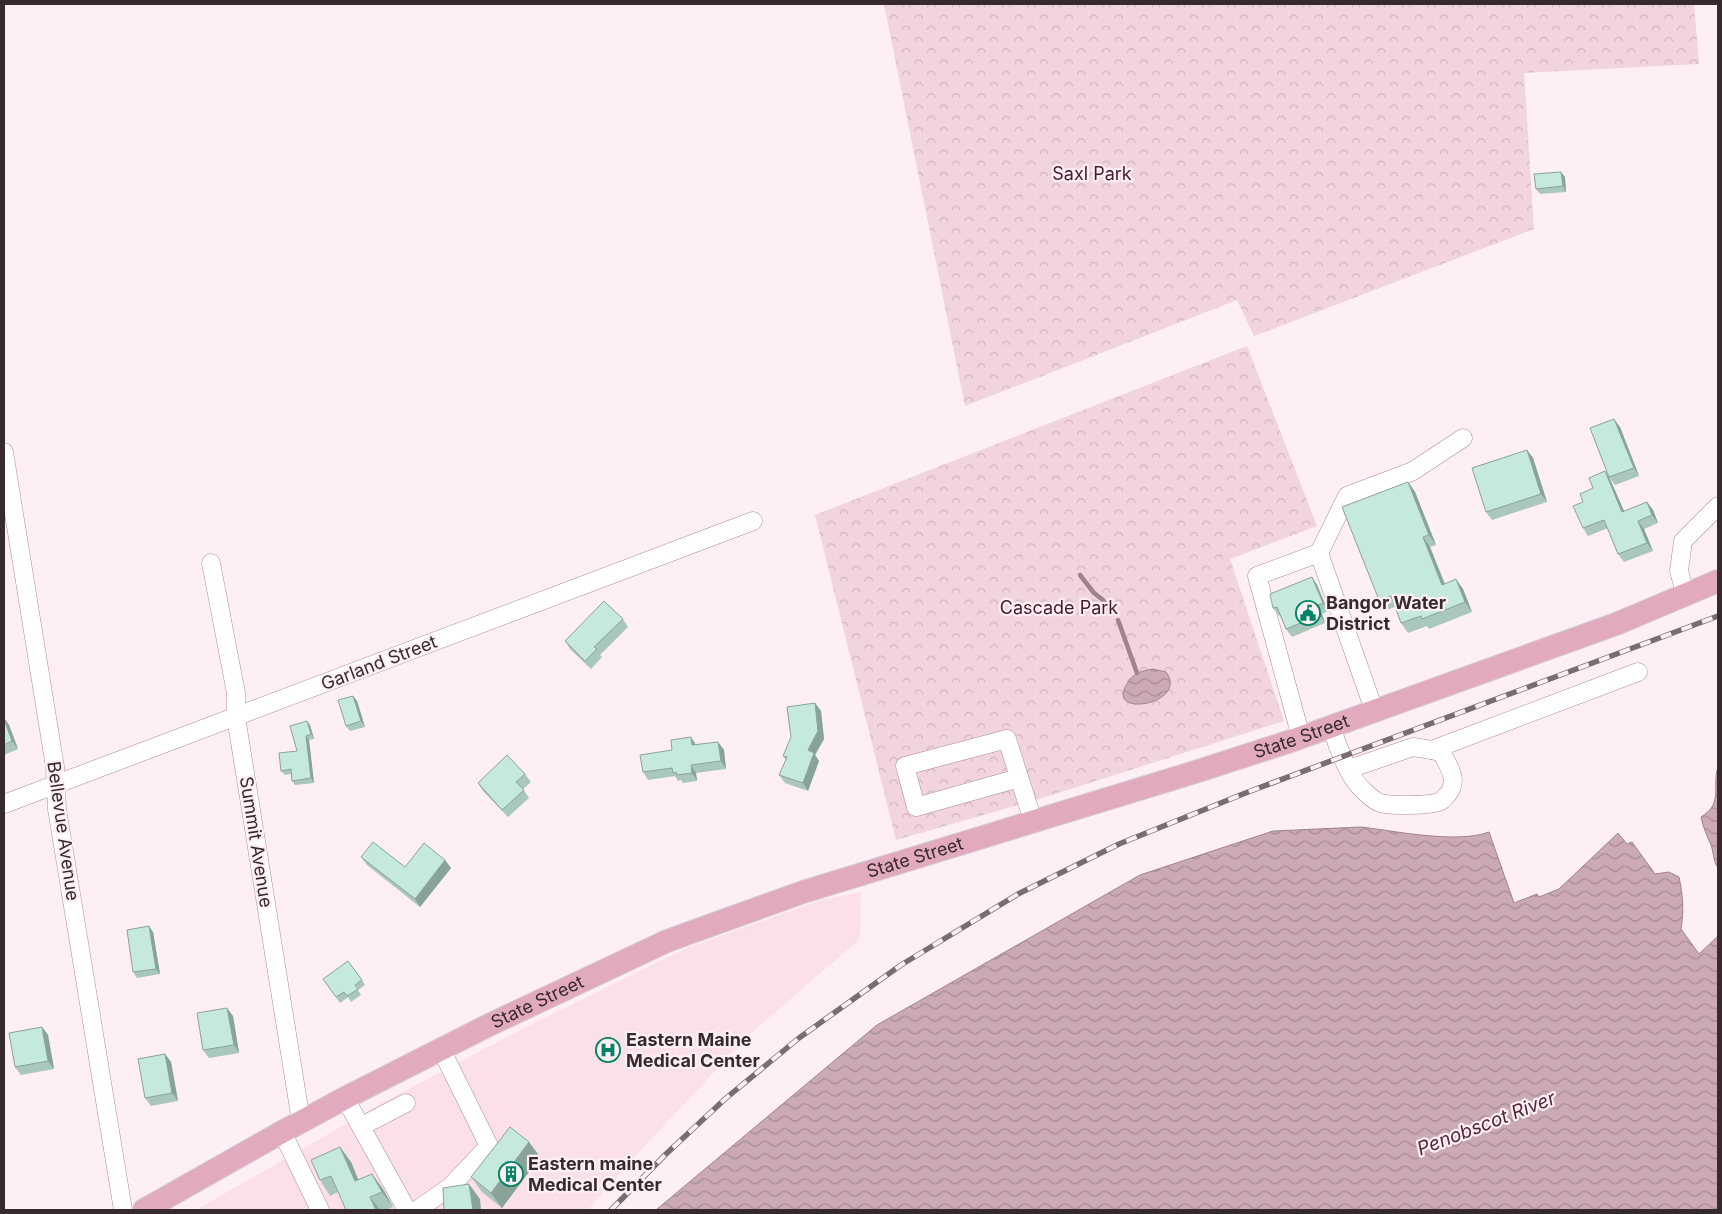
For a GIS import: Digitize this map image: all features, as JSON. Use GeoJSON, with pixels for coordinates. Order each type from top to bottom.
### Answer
{"type":"FeatureCollection","features":[{"type":"Feature","properties":{"kind":"main road","name":"State Street"},"geometry":{"type":"LineString","coordinates":[[144,1210],[345,1098],[489,1025],[667,941],[803,892],[1195,772],[1331,727],[1616,624],[1718,581]]}},
{"type":"Feature","properties":{"kind":"street"},"geometry":{"type":"LineString","coordinates":[[1374,710],[1319,554],[1346,496],[1413,471],[1463,438]]}},
{"type":"Feature","properties":{"kind":"street","name":"Bellevue Avenue"},"geometry":{"type":"LineString","coordinates":[[4,452],[57,784],[57,809],[123,1210]]}},
{"type":"Feature","properties":{"kind":"street"},"geometry":{"type":"LineString","coordinates":[[1686,596],[1679,571],[1683,541],[1718,506]]}},
{"type":"Feature","properties":{"kind":"street","name":"Garland Street"},"geometry":{"type":"LineString","coordinates":[[4,804],[753,521]]}},
{"type":"Feature","properties":{"kind":"street"},"geometry":{"type":"LineString","coordinates":[[1301,737],[1257,576],[1319,554]]}},
{"type":"Feature","properties":{"kind":"street","name":"Summit Avenue"},"geometry":{"type":"LineString","coordinates":[[211,563],[236,693],[236,717],[291,1127],[320,1210]]}},
{"type":"Feature","properties":{"kind":"street"},"geometry":{"type":"LineString","coordinates":[[1432,750],[1638,672]]}},
{"type":"Feature","properties":{"kind":"street"},"geometry":{"type":"LineString","coordinates":[[1331,727],[1349,769],[1355,780],[1363,790],[1380,803],[1408,806],[1441,801],[1451,790],[1453,779],[1451,770],[1442,753],[1413,747],[1349,769]]}},
{"type":"Feature","properties":{"kind":"street"},"geometry":{"type":"LineString","coordinates":[[1019,778],[916,807],[905,766],[1007,739],[1033,821]]}},
{"type":"Feature","properties":{"kind":"street"},"geometry":{"type":"LineString","coordinates":[[417,1210],[450,1187],[488,1146],[441,1050]]}},
{"type":"Feature","properties":{"kind":"street"},"geometry":{"type":"LineString","coordinates":[[345,1098],[407,1210]]}},
{"type":"Feature","properties":{"kind":"street"},"geometry":{"type":"LineString","coordinates":[[362,1126],[406,1103]]}},
{"type":"Feature","properties":{"kind":"shaded area","name":"Eastern Maine Medical Center"},"geometry":{"type":"Polygon","coordinates":[[[861,892],[860,939],[750,1034],[636,1155],[588,1210],[196,1210],[384,1102],[532,1024],[689,947],[821,900],[861,892]]]}},
{"type":"Feature","properties":{"kind":"green space","name":"Saxl Park"},"geometry":{"type":"Polygon","coordinates":[[[884,4],[1694,4],[1699,64],[1524,73],[1534,229],[1254,336],[1237,300],[965,406],[884,4]]]}},
{"type":"Feature","properties":{"kind":"green space","name":"Cascade Park"},"geometry":{"type":"Polygon","coordinates":[[[1247,346],[1317,526],[1230,559],[1284,721],[1039,799],[896,840],[815,515],[1247,346]]]}},
{"type":"Feature","properties":{"kind":"water"},"geometry":{"type":"Polygon","coordinates":[[[1153,669],[1166,672],[1170,683],[1167,692],[1158,699],[1147,703],[1136,704],[1127,701],[1123,695],[1129,680],[1138,673],[1153,669]]]}},
{"type":"Feature","properties":{"kind":"water"},"geometry":{"type":"Polygon","coordinates":[[[1717,770],[1718,868],[1701,817],[1708,812],[1714,802],[1717,770]]]}},
{"type":"Feature","properties":{"kind":"water","name":"Penobscot River"},"geometry":{"type":"Polygon","coordinates":[[[1361,827],[1444,837],[1461,837],[1489,832],[1514,903],[1537,894],[1539,897],[1559,889],[1618,833],[1627,844],[1632,842],[1655,874],[1669,872],[1679,877],[1683,903],[1681,929],[1699,954],[1718,936],[1718,1210],[656,1210],[877,1025],[1140,875],[1273,831],[1361,827]]]}},
{"type":"Feature","properties":{"kind":"building"},"geometry":{"type":"Polygon","coordinates":[[[1561,172],[1563,186],[1536,189],[1534,174],[1561,172]]]}},
{"type":"Feature","properties":{"kind":"building"},"geometry":{"type":"Polygon","coordinates":[[[1614,419],[1634,468],[1609,477],[1590,428],[1614,419]]]}},
{"type":"Feature","properties":{"kind":"building"},"geometry":{"type":"Polygon","coordinates":[[[1527,450],[1541,494],[1486,512],[1472,468],[1527,450]]]}},
{"type":"Feature","properties":{"kind":"building"},"geometry":{"type":"Polygon","coordinates":[[[1605,471],[1622,512],[1647,502],[1652,515],[1638,521],[1647,543],[1618,554],[1604,520],[1583,528],[1573,506],[1583,502],[1580,494],[1593,488],[1589,478],[1605,471]]]}},
{"type":"Feature","properties":{"kind":"building"},"geometry":{"type":"Polygon","coordinates":[[[1408,482],[1429,535],[1423,537],[1442,585],[1456,579],[1465,602],[1422,619],[1421,616],[1401,623],[1391,596],[1379,600],[1342,507],[1408,482]]]}},
{"type":"Feature","properties":{"kind":"building"},"geometry":{"type":"Polygon","coordinates":[[[1312,577],[1323,603],[1316,606],[1320,615],[1286,629],[1277,607],[1273,608],[1270,594],[1312,577]]]}},
{"type":"Feature","properties":{"kind":"building"},"geometry":{"type":"Polygon","coordinates":[[[604,601],[623,619],[594,647],[597,649],[585,661],[565,641],[604,601]]]}},
{"type":"Feature","properties":{"kind":"building"},"geometry":{"type":"Polygon","coordinates":[[[353,696],[361,721],[346,726],[338,700],[353,696]]]}},
{"type":"Feature","properties":{"kind":"building"},"geometry":{"type":"Polygon","coordinates":[[[815,703],[818,731],[808,750],[814,753],[803,783],[779,775],[787,757],[783,756],[791,737],[787,707],[815,703]]]}},
{"type":"Feature","properties":{"kind":"building"},"geometry":{"type":"Polygon","coordinates":[[[4,719],[12,741],[4,745],[4,719]]]}},
{"type":"Feature","properties":{"kind":"building"},"geometry":{"type":"Polygon","coordinates":[[[307,721],[311,734],[306,736],[311,778],[292,781],[291,769],[281,771],[279,753],[297,751],[290,726],[307,721]]]}},
{"type":"Feature","properties":{"kind":"building"},"geometry":{"type":"Polygon","coordinates":[[[691,737],[692,745],[718,742],[721,761],[691,765],[692,773],[677,775],[676,772],[673,773],[672,768],[643,772],[640,755],[672,750],[671,740],[691,737]]]}},
{"type":"Feature","properties":{"kind":"building"},"geometry":{"type":"Polygon","coordinates":[[[507,755],[525,774],[516,782],[524,790],[502,810],[478,783],[507,755]]]}},
{"type":"Feature","properties":{"kind":"building"},"geometry":{"type":"Polygon","coordinates":[[[373,842],[405,867],[424,843],[445,860],[415,899],[361,857],[373,842]]]}},
{"type":"Feature","properties":{"kind":"building"},"geometry":{"type":"Polygon","coordinates":[[[149,926],[156,969],[133,972],[127,930],[149,926]]]}},
{"type":"Feature","properties":{"kind":"building"},"geometry":{"type":"Polygon","coordinates":[[[348,961],[362,980],[355,985],[358,989],[347,996],[344,992],[336,997],[323,979],[348,961]]]}},
{"type":"Feature","properties":{"kind":"building"},"geometry":{"type":"Polygon","coordinates":[[[227,1008],[234,1045],[203,1050],[197,1013],[227,1008]]]}},
{"type":"Feature","properties":{"kind":"building"},"geometry":{"type":"Polygon","coordinates":[[[42,1027],[48,1061],[15,1067],[9,1033],[42,1027]]]}},
{"type":"Feature","properties":{"kind":"building"},"geometry":{"type":"Polygon","coordinates":[[[165,1054],[172,1093],[145,1098],[138,1059],[165,1054]]]}},
{"type":"Feature","properties":{"kind":"building"},"geometry":{"type":"Polygon","coordinates":[[[510,1127],[529,1142],[491,1193],[471,1177],[510,1127]]]}},
{"type":"Feature","properties":{"kind":"building"},"geometry":{"type":"Polygon","coordinates":[[[340,1147],[355,1181],[372,1174],[382,1192],[370,1197],[376,1210],[346,1210],[331,1176],[320,1180],[311,1160],[340,1147]]]}},
{"type":"Feature","properties":{"kind":"building"},"geometry":{"type":"Polygon","coordinates":[[[469,1184],[473,1210],[444,1210],[443,1188],[469,1184]]]}},
{"type":"Feature","properties":{"kind":"waterway"},"geometry":{"type":"LineString","coordinates":[[1080,575],[1109,608]]}},
{"type":"Feature","properties":{"kind":"waterway"},"geometry":{"type":"LineString","coordinates":[[1118,620],[1137,673]]}},
{"type":"Feature","properties":{"kind":"railway"},"geometry":{"type":"LineString","coordinates":[[611,1210],[666,1154],[725,1099],[799,1038],[901,965],[1018,894],[1119,844],[1248,792],[1718,616]]}},
{"type":"Feature","properties":{"kind":"place","name":"Bangor Water District"},"geometry":{"type":"Point","coordinates":[1308,613]}},
{"type":"Feature","properties":{"kind":"place","name":"Eastern Maine Medical Center"},"geometry":{"type":"Point","coordinates":[608,1050]}},
{"type":"Feature","properties":{"kind":"place","name":"Eastern maine Medical Center"},"geometry":{"type":"Point","coordinates":[511,1174]}}]}
